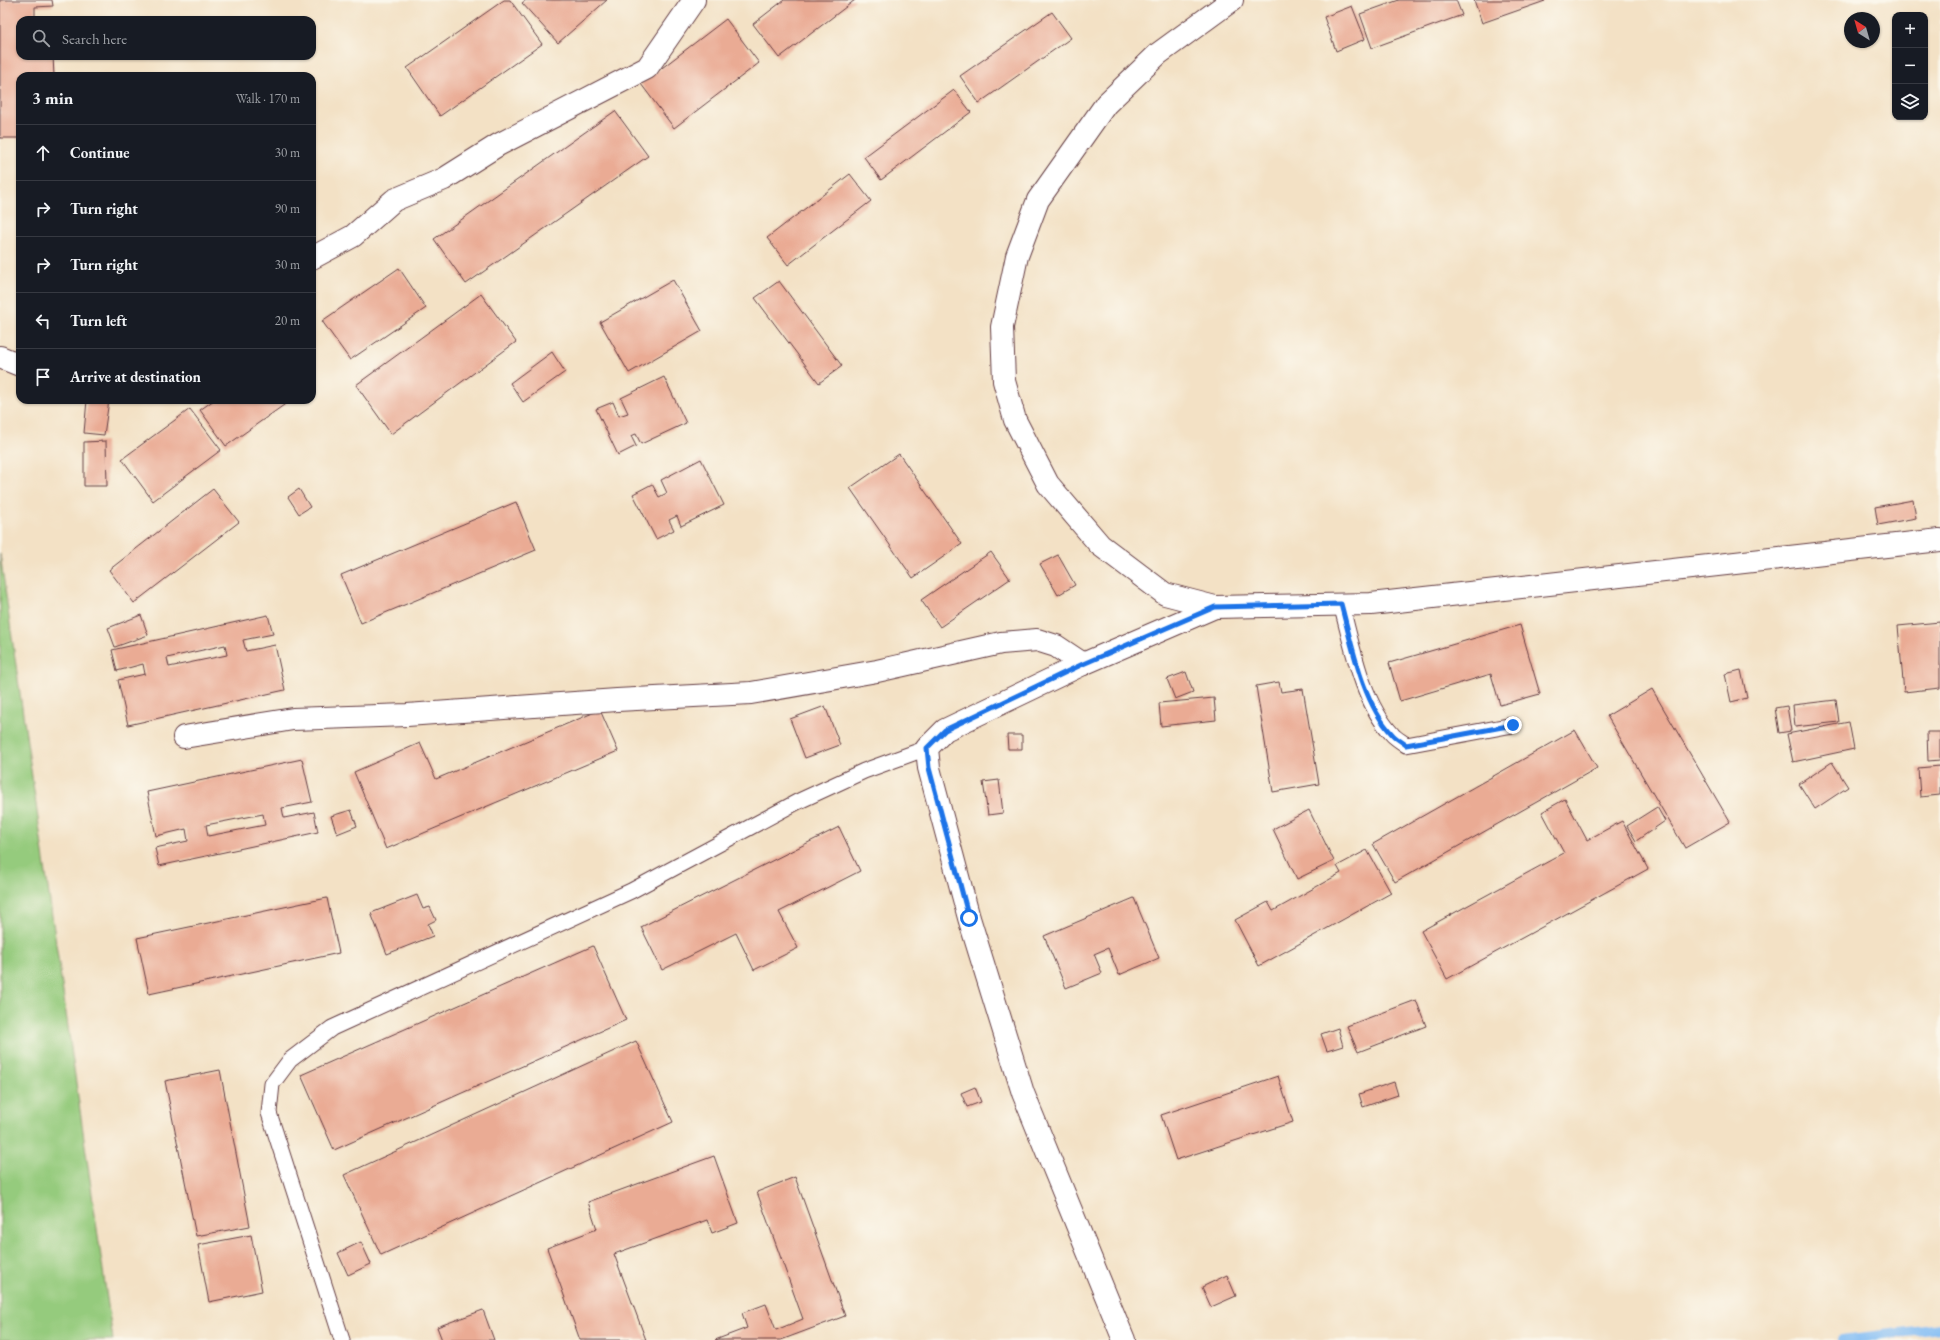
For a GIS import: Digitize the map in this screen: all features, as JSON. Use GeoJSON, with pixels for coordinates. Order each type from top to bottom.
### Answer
{"type":"FeatureCollection","features":[{"type":"Feature","properties":{"kind":"street"},"geometry":{"type":"LineString","coordinates":[[316,256],[353,236],[394,200],[444,180],[498,145],[647,68],[694,0]]}},
{"type":"Feature","properties":{"kind":"street"},"geometry":{"type":"LineString","coordinates":[[1232,0],[1158,54],[1106,104],[1038,200],[1017,256],[1002,327],[1004,380],[1015,420],[1048,484],[1100,546],[1165,594],[1215,607],[1371,604],[1940,540]]}},
{"type":"Feature","properties":{"kind":"street"},"geometry":{"type":"LineString","coordinates":[[0,357],[16,363]]}},
{"type":"Feature","properties":{"kind":"street"},"geometry":{"type":"LineString","coordinates":[[1124,1340],[1023,1094],[967,911],[929,768],[927,748],[945,730],[1083,664],[1215,607]]}},
{"type":"Feature","properties":{"kind":"street"},"geometry":{"type":"LineString","coordinates":[[184,738],[293,719],[407,715],[617,700],[751,694],[877,671],[1001,643],[1037,640],[1056,646],[1083,664]]}},
{"type":"Feature","properties":{"kind":"lane"},"geometry":{"type":"LineString","coordinates":[[1341,604],[1360,678],[1379,716],[1392,734],[1406,745],[1513,725]]}},
{"type":"Feature","properties":{"kind":"lane"},"geometry":{"type":"LineString","coordinates":[[342,1340],[269,1113],[272,1084],[290,1060],[332,1028],[631,891],[797,802],[864,771],[927,748]]}},
{"type":"Feature","properties":{"kind":"green space"},"geometry":{"type":"Polygon","coordinates":[[[0,554],[113,1340],[0,1340],[0,554]]]}},
{"type":"Feature","properties":{"kind":"building"},"geometry":{"type":"Polygon","coordinates":[[[0,0],[52,0],[53,6],[35,7],[35,16],[16,16],[16,60],[53,60],[54,72],[16,72],[16,138],[0,138],[0,0]]]}},
{"type":"Feature","properties":{"kind":"building"},"geometry":{"type":"Polygon","coordinates":[[[504,0],[510,0],[542,44],[440,116],[407,68],[504,0]]]}},
{"type":"Feature","properties":{"kind":"building"},"geometry":{"type":"Polygon","coordinates":[[[526,0],[607,0],[558,43],[522,3],[526,0]]]}},
{"type":"Feature","properties":{"kind":"building"},"geometry":{"type":"Polygon","coordinates":[[[784,0],[855,0],[779,58],[753,24],[784,0]]]}},
{"type":"Feature","properties":{"kind":"building"},"geometry":{"type":"Polygon","coordinates":[[[1399,0],[1456,0],[1462,15],[1372,48],[1360,14],[1399,0]]]}},
{"type":"Feature","properties":{"kind":"building"},"geometry":{"type":"Polygon","coordinates":[[[1474,0],[1544,0],[1545,1],[1482,23],[1474,0]]]}},
{"type":"Feature","properties":{"kind":"building"},"geometry":{"type":"Polygon","coordinates":[[[1352,6],[1365,39],[1336,51],[1324,17],[1352,6]]]}},
{"type":"Feature","properties":{"kind":"building"},"geometry":{"type":"Polygon","coordinates":[[[1052,12],[1071,38],[979,103],[960,76],[1052,12]]]}},
{"type":"Feature","properties":{"kind":"building"},"geometry":{"type":"Polygon","coordinates":[[[726,19],[759,63],[674,128],[641,84],[726,19]]]}},
{"type":"Feature","properties":{"kind":"building"},"geometry":{"type":"Polygon","coordinates":[[[954,90],[971,112],[881,180],[864,157],[954,90]]]}},
{"type":"Feature","properties":{"kind":"building"},"geometry":{"type":"Polygon","coordinates":[[[615,111],[648,156],[466,284],[434,239],[615,111]]]}},
{"type":"Feature","properties":{"kind":"building"},"geometry":{"type":"Polygon","coordinates":[[[850,174],[871,201],[788,265],[767,238],[850,174]]]}},
{"type":"Feature","properties":{"kind":"building"},"geometry":{"type":"Polygon","coordinates":[[[399,268],[426,308],[350,360],[322,321],[399,268]]]}},
{"type":"Feature","properties":{"kind":"building"},"geometry":{"type":"Polygon","coordinates":[[[673,280],[702,331],[629,373],[600,322],[673,280]]]}},
{"type":"Feature","properties":{"kind":"building"},"geometry":{"type":"Polygon","coordinates":[[[779,281],[842,366],[819,383],[755,298],[779,281]]]}},
{"type":"Feature","properties":{"kind":"building"},"geometry":{"type":"Polygon","coordinates":[[[481,294],[516,342],[391,434],[356,385],[481,294]]]}},
{"type":"Feature","properties":{"kind":"building"},"geometry":{"type":"Polygon","coordinates":[[[552,352],[565,372],[523,402],[510,383],[552,352]]]}},
{"type":"Feature","properties":{"kind":"building"},"geometry":{"type":"Polygon","coordinates":[[[664,377],[686,423],[641,444],[636,434],[631,436],[636,446],[618,455],[596,409],[613,402],[619,416],[628,413],[621,398],[664,377]]]}},
{"type":"Feature","properties":{"kind":"building"},"geometry":{"type":"Polygon","coordinates":[[[87,404],[108,404],[104,435],[84,433],[87,404]]]}},
{"type":"Feature","properties":{"kind":"building"},"geometry":{"type":"Polygon","coordinates":[[[208,404],[285,404],[226,446],[200,410],[208,404]]]}},
{"type":"Feature","properties":{"kind":"building"},"geometry":{"type":"Polygon","coordinates":[[[190,409],[221,450],[153,501],[122,459],[190,409]]]}},
{"type":"Feature","properties":{"kind":"building"},"geometry":{"type":"Polygon","coordinates":[[[106,441],[107,486],[84,486],[84,442],[106,441]]]}},
{"type":"Feature","properties":{"kind":"building"},"geometry":{"type":"Polygon","coordinates":[[[899,454],[962,544],[913,578],[850,488],[899,454]]]}},
{"type":"Feature","properties":{"kind":"building"},"geometry":{"type":"Polygon","coordinates":[[[701,459],[724,505],[681,526],[677,516],[669,520],[674,530],[656,539],[633,494],[652,484],[659,497],[667,493],[661,480],[701,459]]]}},
{"type":"Feature","properties":{"kind":"building"},"geometry":{"type":"Polygon","coordinates":[[[213,489],[239,522],[134,603],[109,570],[213,489]]]}},
{"type":"Feature","properties":{"kind":"building"},"geometry":{"type":"Polygon","coordinates":[[[299,489],[310,507],[299,514],[288,497],[299,489]]]}},
{"type":"Feature","properties":{"kind":"building"},"geometry":{"type":"Polygon","coordinates":[[[1913,500],[1916,518],[1878,525],[1875,507],[1913,500]]]}},
{"type":"Feature","properties":{"kind":"building"},"geometry":{"type":"Polygon","coordinates":[[[516,502],[536,550],[361,623],[341,575],[516,502]]]}},
{"type":"Feature","properties":{"kind":"building"},"geometry":{"type":"Polygon","coordinates":[[[991,552],[1010,579],[940,627],[921,600],[991,552]]]}},
{"type":"Feature","properties":{"kind":"building"},"geometry":{"type":"Polygon","coordinates":[[[1058,555],[1075,585],[1058,595],[1040,564],[1058,555]]]}},
{"type":"Feature","properties":{"kind":"building"},"geometry":{"type":"Polygon","coordinates":[[[141,615],[148,635],[115,647],[108,628],[141,615]]]}},
{"type":"Feature","properties":{"kind":"building"},"geometry":{"type":"Polygon","coordinates":[[[268,615],[273,634],[243,640],[246,651],[275,645],[285,690],[128,725],[118,680],[145,674],[143,664],[117,671],[112,650],[268,615]],[[225,645],[167,658],[169,667],[227,655],[225,645]]]}},
{"type":"Feature","properties":{"kind":"building"},"geometry":{"type":"Polygon","coordinates":[[[1940,622],[1940,688],[1904,692],[1898,626],[1940,622]]]}},
{"type":"Feature","properties":{"kind":"building"},"geometry":{"type":"Polygon","coordinates":[[[1520,625],[1540,694],[1500,705],[1491,674],[1400,701],[1389,663],[1520,625]]]}},
{"type":"Feature","properties":{"kind":"building"},"geometry":{"type":"Polygon","coordinates":[[[1741,670],[1747,698],[1731,702],[1725,674],[1741,670]]]}},
{"type":"Feature","properties":{"kind":"building"},"geometry":{"type":"Polygon","coordinates":[[[1186,672],[1193,692],[1175,699],[1167,679],[1186,672]]]}},
{"type":"Feature","properties":{"kind":"building"},"geometry":{"type":"Polygon","coordinates":[[[1279,682],[1281,692],[1303,689],[1319,784],[1273,792],[1256,686],[1279,682]]]}},
{"type":"Feature","properties":{"kind":"building"},"geometry":{"type":"Polygon","coordinates":[[[1652,689],[1730,822],[1685,848],[1607,716],[1652,689]]]}},
{"type":"Feature","properties":{"kind":"building"},"geometry":{"type":"Polygon","coordinates":[[[1214,698],[1216,720],[1161,726],[1159,703],[1214,698]]]}},
{"type":"Feature","properties":{"kind":"building"},"geometry":{"type":"Polygon","coordinates":[[[1836,700],[1839,722],[1795,727],[1793,705],[1836,700]]]}},
{"type":"Feature","properties":{"kind":"building"},"geometry":{"type":"Polygon","coordinates":[[[825,706],[840,745],[805,758],[790,719],[825,706]]]}},
{"type":"Feature","properties":{"kind":"building"},"geometry":{"type":"Polygon","coordinates":[[[1787,706],[1791,731],[1779,733],[1775,708],[1787,706]]]}},
{"type":"Feature","properties":{"kind":"building"},"geometry":{"type":"Polygon","coordinates":[[[600,710],[618,751],[386,849],[354,772],[420,743],[436,779],[600,710]]]}},
{"type":"Feature","properties":{"kind":"building"},"geometry":{"type":"Polygon","coordinates":[[[1849,722],[1854,749],[1793,762],[1787,734],[1849,722]]]}},
{"type":"Feature","properties":{"kind":"building"},"geometry":{"type":"Polygon","coordinates":[[[1575,730],[1597,768],[1395,882],[1373,844],[1575,730]]]}},
{"type":"Feature","properties":{"kind":"building"},"geometry":{"type":"Polygon","coordinates":[[[1927,732],[1940,732],[1940,760],[1928,761],[1927,732]]]}},
{"type":"Feature","properties":{"kind":"building"},"geometry":{"type":"Polygon","coordinates":[[[1007,735],[1022,735],[1022,749],[1008,749],[1007,735]]]}},
{"type":"Feature","properties":{"kind":"building"},"geometry":{"type":"Polygon","coordinates":[[[302,759],[312,802],[282,808],[284,818],[314,812],[318,832],[159,866],[155,848],[188,841],[186,829],[156,836],[147,792],[302,759]],[[263,814],[206,825],[208,836],[265,825],[263,814]]]}},
{"type":"Feature","properties":{"kind":"building"},"geometry":{"type":"Polygon","coordinates":[[[1832,762],[1848,787],[1815,809],[1799,784],[1832,762]]]}},
{"type":"Feature","properties":{"kind":"building"},"geometry":{"type":"Polygon","coordinates":[[[1940,766],[1940,795],[1920,797],[1918,768],[1940,766]]]}},
{"type":"Feature","properties":{"kind":"building"},"geometry":{"type":"Polygon","coordinates":[[[999,780],[1003,813],[988,815],[983,782],[999,780]]]}},
{"type":"Feature","properties":{"kind":"building"},"geometry":{"type":"Polygon","coordinates":[[[1565,799],[1587,840],[1622,821],[1648,869],[1447,979],[1421,931],[1564,853],[1542,812],[1565,799]]]}},
{"type":"Feature","properties":{"kind":"building"},"geometry":{"type":"Polygon","coordinates":[[[1657,807],[1665,821],[1636,841],[1627,826],[1657,807]]]}},
{"type":"Feature","properties":{"kind":"building"},"geometry":{"type":"Polygon","coordinates":[[[351,810],[357,826],[337,834],[331,816],[351,810]]]}},
{"type":"Feature","properties":{"kind":"building"},"geometry":{"type":"Polygon","coordinates":[[[1309,810],[1334,861],[1297,879],[1273,829],[1309,810]]]}},
{"type":"Feature","properties":{"kind":"building"},"geometry":{"type":"Polygon","coordinates":[[[839,827],[860,871],[779,912],[798,948],[754,970],[736,933],[662,970],[641,927],[839,827]]]}},
{"type":"Feature","properties":{"kind":"building"},"geometry":{"type":"Polygon","coordinates":[[[1367,850],[1391,893],[1259,966],[1235,920],[1268,902],[1273,911],[1341,873],[1337,866],[1367,850]]]}},
{"type":"Feature","properties":{"kind":"building"},"geometry":{"type":"Polygon","coordinates":[[[417,895],[423,909],[430,907],[436,920],[428,924],[433,936],[387,954],[371,913],[417,895]]]}},
{"type":"Feature","properties":{"kind":"building"},"geometry":{"type":"Polygon","coordinates":[[[327,898],[339,953],[149,994],[137,938],[327,898]]]}},
{"type":"Feature","properties":{"kind":"building"},"geometry":{"type":"Polygon","coordinates":[[[1134,898],[1159,958],[1119,975],[1108,948],[1094,954],[1102,973],[1066,988],[1044,936],[1134,898]]]}},
{"type":"Feature","properties":{"kind":"building"},"geometry":{"type":"Polygon","coordinates":[[[593,946],[626,1020],[334,1150],[301,1075],[593,946]]]}},
{"type":"Feature","properties":{"kind":"building"},"geometry":{"type":"Polygon","coordinates":[[[1416,1000],[1426,1026],[1358,1052],[1347,1026],[1416,1000]]]}},
{"type":"Feature","properties":{"kind":"building"},"geometry":{"type":"Polygon","coordinates":[[[1338,1028],[1343,1046],[1327,1051],[1321,1034],[1338,1028]]]}},
{"type":"Feature","properties":{"kind":"building"},"geometry":{"type":"Polygon","coordinates":[[[636,1041],[673,1122],[381,1255],[344,1175],[636,1041]]]}},
{"type":"Feature","properties":{"kind":"building"},"geometry":{"type":"Polygon","coordinates":[[[220,1070],[250,1226],[196,1236],[165,1081],[220,1070]]]}},
{"type":"Feature","properties":{"kind":"building"},"geometry":{"type":"Polygon","coordinates":[[[1278,1076],[1293,1122],[1176,1160],[1161,1115],[1278,1076]]]}},
{"type":"Feature","properties":{"kind":"building"},"geometry":{"type":"Polygon","coordinates":[[[1394,1082],[1398,1095],[1363,1107],[1359,1094],[1394,1082]]]}},
{"type":"Feature","properties":{"kind":"building"},"geometry":{"type":"Polygon","coordinates":[[[975,1087],[981,1102],[967,1107],[961,1093],[975,1087]]]}},
{"type":"Feature","properties":{"kind":"building"},"geometry":{"type":"Polygon","coordinates":[[[714,1156],[738,1223],[712,1233],[707,1220],[614,1254],[646,1340],[580,1340],[547,1248],[597,1229],[588,1202],[714,1156]]]}},
{"type":"Feature","properties":{"kind":"building"},"geometry":{"type":"Polygon","coordinates":[[[795,1177],[845,1316],[781,1340],[715,1340],[747,1328],[742,1313],[766,1304],[776,1330],[803,1319],[757,1192],[795,1177]]]}},
{"type":"Feature","properties":{"kind":"building"},"geometry":{"type":"Polygon","coordinates":[[[251,1235],[262,1291],[209,1302],[198,1245],[251,1235]]]}},
{"type":"Feature","properties":{"kind":"building"},"geometry":{"type":"Polygon","coordinates":[[[361,1242],[371,1264],[348,1275],[338,1253],[361,1242]]]}},
{"type":"Feature","properties":{"kind":"building"},"geometry":{"type":"Polygon","coordinates":[[[1227,1275],[1236,1296],[1211,1307],[1202,1287],[1227,1275]]]}},
{"type":"Feature","properties":{"kind":"building"},"geometry":{"type":"Polygon","coordinates":[[[483,1310],[494,1340],[442,1340],[437,1327],[483,1310]]]}},
{"type":"Feature","properties":{"kind":"waterway"},"geometry":{"type":"LineString","coordinates":[[1842,1340],[1940,1328]]}},
{"type":"Feature","properties":{"kind":"route"},"geometry":{"type":"LineString","coordinates":[[969,918],[929,768],[927,748],[945,730],[1083,664],[1215,607],[1341,604],[1360,678],[1379,716],[1392,734],[1406,745],[1513,725]]}}]}
